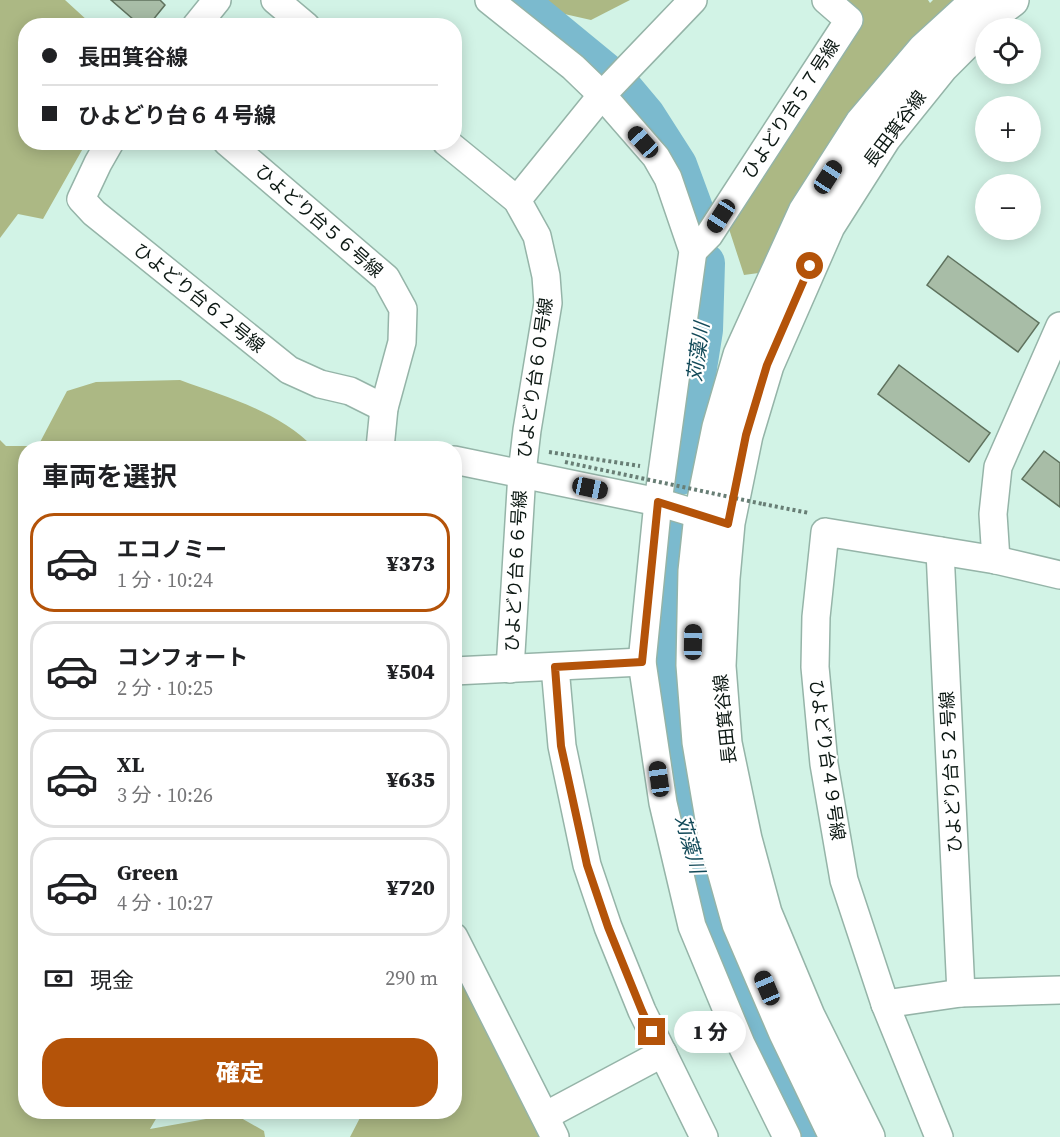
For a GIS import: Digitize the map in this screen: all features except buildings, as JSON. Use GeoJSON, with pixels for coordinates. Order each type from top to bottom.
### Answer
{"type":"FeatureCollection","features":[{"type":"Feature","properties":{"kind":"street"},"geometry":{"type":"LineString","coordinates":[[202,18],[216,0]]}},
{"type":"Feature","properties":{"kind":"street"},"geometry":{"type":"LineString","coordinates":[[275,0],[296,18]]}},
{"type":"Feature","properties":{"kind":"street"},"geometry":{"type":"LineString","coordinates":[[489,0],[573,67],[602,95],[656,157],[668,178],[693,251],[658,502],[642,662],[663,803],[692,926],[741,1044],[788,1137]]}},
{"type":"Feature","properties":{"kind":"street"},"geometry":{"type":"LineString","coordinates":[[517,200],[602,95],[693,0]]}},
{"type":"Feature","properties":{"kind":"street","name":"ひよどり台５７号線"},"geometry":{"type":"LineString","coordinates":[[693,251],[709,236],[849,20],[826,0]]}},
{"type":"Feature","properties":{"kind":"street","name":"長田箕谷線"},"geometry":{"type":"LineString","coordinates":[[868,1137],[808,1016],[765,913],[745,838],[724,743],[719,666],[723,578],[714,519],[719,427],[740,355],[804,212],[862,123],[924,50],[979,0]]}},
{"type":"Feature","properties":{"kind":"street","name":"長田箕谷線"},"geometry":{"type":"LineString","coordinates":[[836,1137],[785,1031],[739,924],[716,842],[699,742],[693,665],[695,571],[746,435],[767,365],[828,226],[884,138],[942,66],[996,12],[1012,0]]}},
{"type":"Feature","properties":{"kind":"street","name":"ひよどり台６２号線"},"geometry":{"type":"LineString","coordinates":[[105,150],[81,199],[94,213],[290,370],[320,384],[350,391],[384,408]]}},
{"type":"Feature","properties":{"kind":"street","name":"ひよどり台５６号線"},"geometry":{"type":"LineString","coordinates":[[236,150],[386,278],[403,309],[402,342],[384,408],[387,441]]}},
{"type":"Feature","properties":{"kind":"street","name":"ひよどり台６０号線"},"geometry":{"type":"LineString","coordinates":[[456,150],[517,200],[537,236],[546,276],[548,303],[523,461]]}},
{"type":"Feature","properties":{"kind":"street"},"geometry":{"type":"LineString","coordinates":[[996,560],[993,514],[998,467],[1060,326]]}},
{"type":"Feature","properties":{"kind":"street"},"geometry":{"type":"LineString","coordinates":[[462,460],[523,461],[714,519]]}},
{"type":"Feature","properties":{"kind":"street","name":"ひよどり台６６号線"},"geometry":{"type":"LineString","coordinates":[[510,669],[523,461]]}},
{"type":"Feature","properties":{"kind":"street"},"geometry":{"type":"LineString","coordinates":[[825,532],[996,560],[1060,575]]}},
{"type":"Feature","properties":{"kind":"street","name":"ひよどり台４９号線"},"geometry":{"type":"LineString","coordinates":[[825,532],[816,617],[815,667],[824,764],[844,880],[885,1004],[939,1137]]}},
{"type":"Feature","properties":{"kind":"street","name":"ひよどり台５２号線"},"geometry":{"type":"LineString","coordinates":[[940,551],[962,993]]}},
{"type":"Feature","properties":{"kind":"street"},"geometry":{"type":"LineString","coordinates":[[462,671],[642,662]]}},
{"type":"Feature","properties":{"kind":"street"},"geometry":{"type":"LineString","coordinates":[[555,667],[561,746],[587,865],[608,927],[642,1011],[704,1137]]}},
{"type":"Feature","properties":{"kind":"street"},"geometry":{"type":"LineString","coordinates":[[462,953],[550,1126],[663,1053]]}},
{"type":"Feature","properties":{"kind":"street"},"geometry":{"type":"LineString","coordinates":[[885,1004],[962,993],[1060,990]]}},
{"type":"Feature","properties":{"kind":"path"},"geometry":{"type":"LineString","coordinates":[[523,461],[662,470]]}},
{"type":"Feature","properties":{"kind":"path"},"geometry":{"type":"LineString","coordinates":[[565,462],[817,514],[825,532]]}},
{"type":"Feature","properties":{"kind":"green space"},"geometry":{"type":"Polygon","coordinates":[[[0,0],[65,0],[85,18],[18,18],[18,150],[82,150],[43,219],[18,214],[0,238],[0,0]]]}},
{"type":"Feature","properties":{"kind":"green space"},"geometry":{"type":"Polygon","coordinates":[[[538,0],[630,0],[591,20],[560,13],[538,0]]]}},
{"type":"Feature","properties":{"kind":"green space"},"geometry":{"type":"Polygon","coordinates":[[[841,0],[928,0],[930,3],[933,0],[958,0],[766,272],[744,275],[729,229],[784,138],[841,0]]]}},
{"type":"Feature","properties":{"kind":"green space"},"geometry":{"type":"Polygon","coordinates":[[[180,380],[251,406],[285,424],[306,441],[41,441],[67,391],[96,382],[180,380]]]}},
{"type":"Feature","properties":{"kind":"green space"},"geometry":{"type":"Polygon","coordinates":[[[0,440],[6,446],[18,446],[18,1119],[156,1119],[150,1129],[206,1119],[243,1119],[264,1131],[265,1137],[0,1137],[0,440]]]}},
{"type":"Feature","properties":{"kind":"green space"},"geometry":{"type":"Polygon","coordinates":[[[462,980],[482,1024],[544,1137],[350,1137],[359,1119],[462,1119],[462,980]]]}},
{"type":"Feature","properties":{"kind":"waterway","name":"苅藻川"},"geometry":{"type":"LineString","coordinates":[[517,0],[607,74]]}},
{"type":"Feature","properties":{"kind":"waterway","name":"苅藻川"},"geometry":{"type":"LineString","coordinates":[[624,90],[645,115],[677,165],[698,222]]}},
{"type":"Feature","properties":{"kind":"waterway","name":"苅藻川"},"geometry":{"type":"LineString","coordinates":[[680,475],[703,330],[705,263]]}},
{"type":"Feature","properties":{"kind":"waterway","name":"苅藻川"},"geometry":{"type":"LineString","coordinates":[[672,531],[664,609],[669,714],[681,824],[748,1018],[808,1137]]}},
{"type":"Feature","properties":{"kind":"route"},"geometry":{"type":"LineString","coordinates":[[652,1032],[608,927],[587,865],[561,746],[555,667],[642,662],[658,502],[728,524],[746,435],[767,365],[810,266]]}}]}
